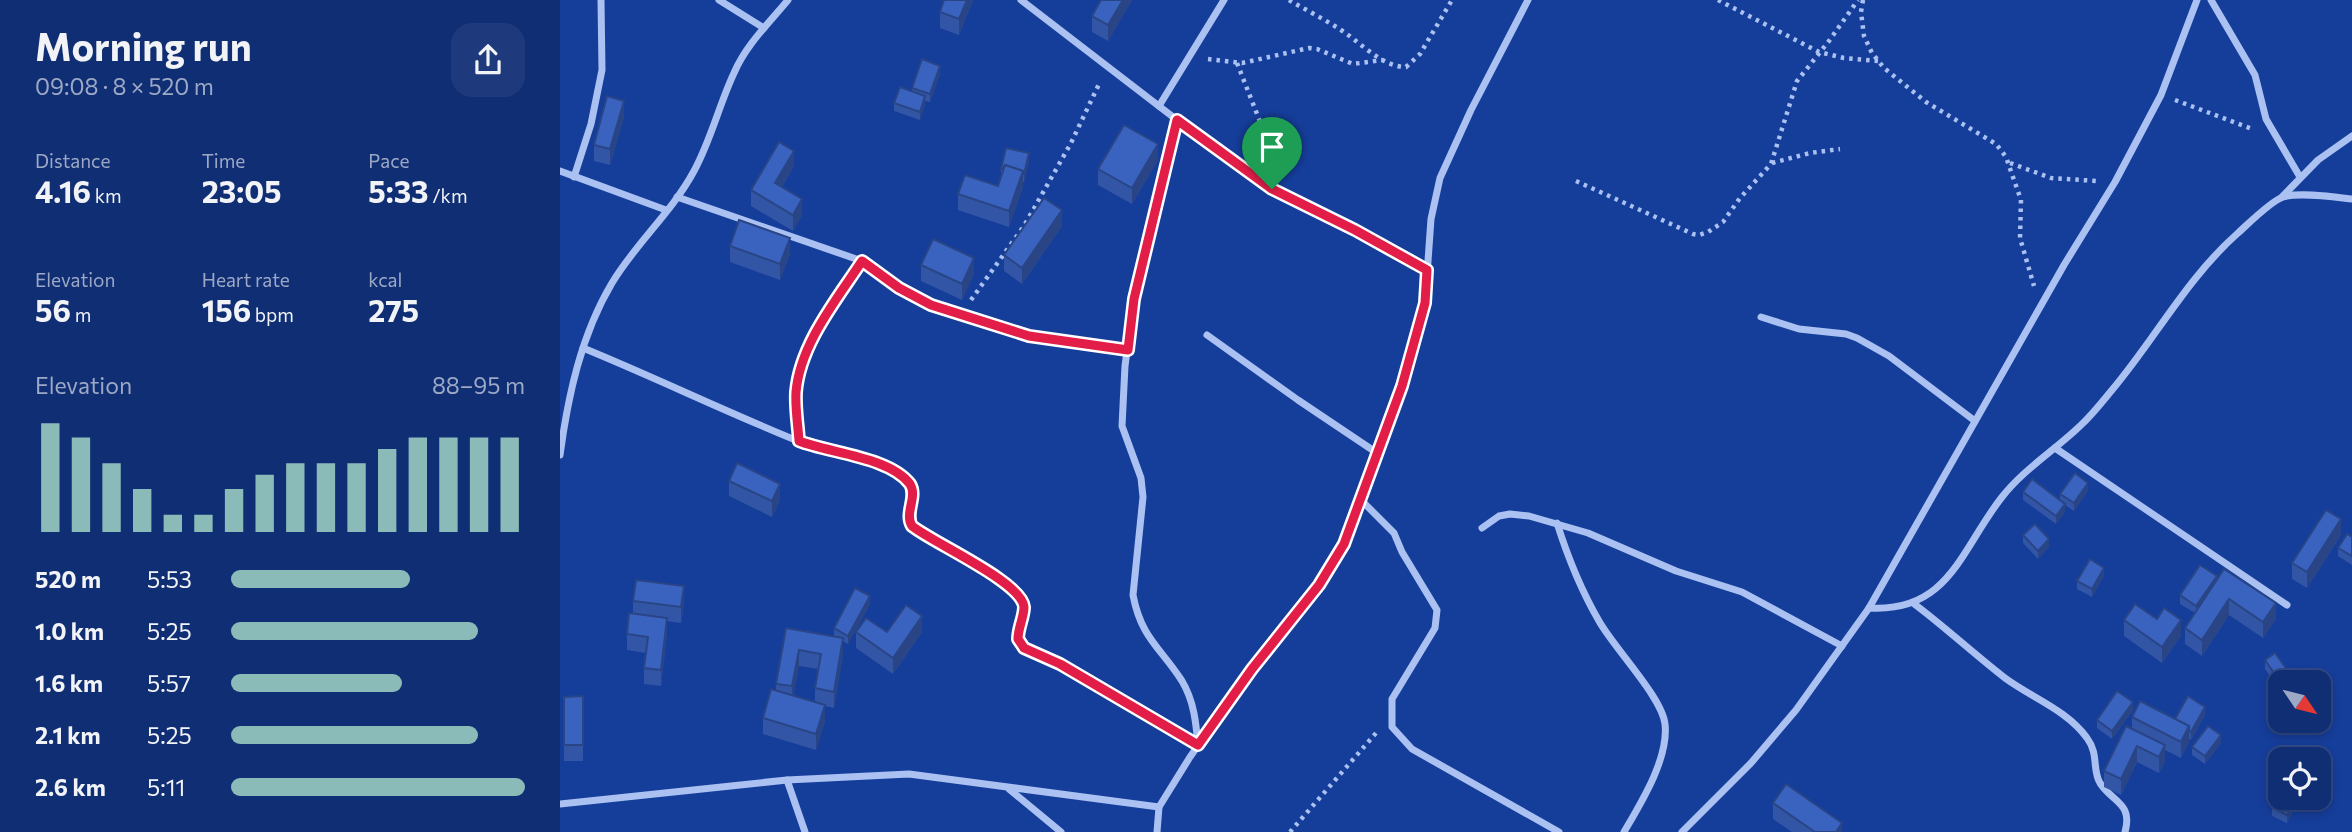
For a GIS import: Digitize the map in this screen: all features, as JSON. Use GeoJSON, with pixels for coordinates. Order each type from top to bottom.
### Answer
{"type":"FeatureCollection","features":[{"type":"Feature","properties":{"kind":"street"},"geometry":{"type":"LineString","coordinates":[[574,177],[591,124],[601,70],[601,0]]}},
{"type":"Feature","properties":{"kind":"street"},"geometry":{"type":"LineString","coordinates":[[719,0],[764,28]]}},
{"type":"Feature","properties":{"kind":"street"},"geometry":{"type":"LineString","coordinates":[[560,455],[564,401],[592,323],[612,282],[694,171],[714,130],[734,71],[748,47],[788,0]]}},
{"type":"Feature","properties":{"kind":"street"},"geometry":{"type":"LineString","coordinates":[[1021,0],[1272,189],[1355,230],[1427,270]]}},
{"type":"Feature","properties":{"kind":"street"},"geometry":{"type":"LineString","coordinates":[[1159,106],[1224,0]]}},
{"type":"Feature","properties":{"kind":"street"},"geometry":{"type":"LineString","coordinates":[[1157,832],[1159,807],[1198,745],[1252,669],[1319,585],[1344,544],[1402,386],[1418,332],[1425,303],[1431,219],[1440,178],[1471,110],[1528,0]]}},
{"type":"Feature","properties":{"kind":"street"},"geometry":{"type":"LineString","coordinates":[[1682,832],[1751,763],[1796,710],[1869,608],[2115,182],[2161,95],[2197,0]]}},
{"type":"Feature","properties":{"kind":"street"},"geometry":{"type":"LineString","coordinates":[[2211,0],[2255,75],[2266,119],[2300,177]]}},
{"type":"Feature","properties":{"kind":"street"},"geometry":{"type":"LineString","coordinates":[[1177,120],[1134,299],[1122,426],[1141,478],[1143,497],[1133,595],[1136,610],[1148,636],[1186,689],[1196,717],[1198,745]]}},
{"type":"Feature","properties":{"kind":"street"},"geometry":{"type":"LineString","coordinates":[[1869,608],[1892,609],[1913,603],[1937,589],[1962,557],[2002,496],[2024,472],[2081,425],[2113,390],[2209,263],[2230,241],[2282,197],[2318,160],[2352,136]]}},
{"type":"Feature","properties":{"kind":"street"},"geometry":{"type":"LineString","coordinates":[[560,172],[666,210]]}},
{"type":"Feature","properties":{"kind":"street"},"geometry":{"type":"LineString","coordinates":[[2282,197],[2323,196],[2352,199]]}},
{"type":"Feature","properties":{"kind":"street"},"geometry":{"type":"LineString","coordinates":[[677,197],[862,261],[899,288],[931,305],[1029,336],[1128,350]]}},
{"type":"Feature","properties":{"kind":"street"},"geometry":{"type":"LineString","coordinates":[[799,441],[796,390],[806,358],[818,331],[862,261]]}},
{"type":"Feature","properties":{"kind":"street"},"geometry":{"type":"LineString","coordinates":[[1761,317],[1799,329],[1846,334],[1857,338],[1889,356],[1975,421]]}},
{"type":"Feature","properties":{"kind":"street"},"geometry":{"type":"LineString","coordinates":[[1207,335],[1377,453]]}},
{"type":"Feature","properties":{"kind":"street"},"geometry":{"type":"LineString","coordinates":[[583,348],[664,381],[730,414],[799,441],[876,463],[901,476],[913,493],[908,520],[912,526],[1004,582],[1019,595],[1024,607],[1018,639],[1024,648],[1060,664],[1198,745]]}},
{"type":"Feature","properties":{"kind":"street"},"geometry":{"type":"LineString","coordinates":[[2055,448],[2287,605]]}},
{"type":"Feature","properties":{"kind":"street"},"geometry":{"type":"LineString","coordinates":[[1360,499],[1394,533],[1437,610],[1435,628],[1392,699],[1392,727],[1412,749],[1559,832]]}},
{"type":"Feature","properties":{"kind":"street"},"geometry":{"type":"LineString","coordinates":[[1482,528],[1499,516],[1510,514],[1557,523],[1588,533],[1675,571],[1742,592],[1842,646]]}},
{"type":"Feature","properties":{"kind":"street"},"geometry":{"type":"LineString","coordinates":[[1557,523],[1569,560],[1598,621],[1638,675],[1664,721],[1663,744],[1655,772],[1624,832]]}},
{"type":"Feature","properties":{"kind":"street"},"geometry":{"type":"LineString","coordinates":[[1913,603],[2006,679],[2054,708],[2083,732],[2096,754],[2100,783],[2122,805],[2127,815],[2125,832]]}},
{"type":"Feature","properties":{"kind":"street"},"geometry":{"type":"LineString","coordinates":[[560,804],[787,780],[909,774],[1159,807]]}},
{"type":"Feature","properties":{"kind":"street"},"geometry":{"type":"LineString","coordinates":[[787,780],[805,832]]}},
{"type":"Feature","properties":{"kind":"street"},"geometry":{"type":"LineString","coordinates":[[1009,788],[1061,832]]}},
{"type":"Feature","properties":{"kind":"path"},"geometry":{"type":"LineString","coordinates":[[1289,0],[1341,30],[1383,60],[1401,67],[1412,63],[1420,54],[1452,0]]}},
{"type":"Feature","properties":{"kind":"path"},"geometry":{"type":"LineString","coordinates":[[1718,0],[1819,52],[1844,58],[1879,61]]}},
{"type":"Feature","properties":{"kind":"path"},"geometry":{"type":"LineString","coordinates":[[1576,181],[1684,231],[1699,235],[1723,222],[1747,189],[1771,164],[1797,81],[1860,0]]}},
{"type":"Feature","properties":{"kind":"path"},"geometry":{"type":"LineString","coordinates":[[1860,0],[1864,36],[1879,61],[1926,102],[1996,144],[2010,163],[2021,200],[2020,238],[2041,307]]}},
{"type":"Feature","properties":{"kind":"path"},"geometry":{"type":"LineString","coordinates":[[1186,61],[1211,59],[1237,63],[1309,48],[1353,64],[1383,60]]}},
{"type":"Feature","properties":{"kind":"path"},"geometry":{"type":"LineString","coordinates":[[1237,63],[1270,147],[1272,189]]}},
{"type":"Feature","properties":{"kind":"path"},"geometry":{"type":"LineString","coordinates":[[961,313],[1024,226],[1072,143],[1107,65]]}},
{"type":"Feature","properties":{"kind":"path"},"geometry":{"type":"LineString","coordinates":[[2161,95],[2276,138]]}},
{"type":"Feature","properties":{"kind":"path"},"geometry":{"type":"LineString","coordinates":[[1771,164],[1810,153],[1840,149]]}},
{"type":"Feature","properties":{"kind":"path"},"geometry":{"type":"LineString","coordinates":[[2010,163],[2051,178],[2115,182]]}},
{"type":"Feature","properties":{"kind":"path"},"geometry":{"type":"LineString","coordinates":[[1290,832],[1374,734],[1392,727]]}},
{"type":"Feature","properties":{"kind":"building"},"geometry":{"type":"Polygon","coordinates":[[[944,0],[967,0],[959,19],[940,12],[944,0]]]}},
{"type":"Feature","properties":{"kind":"building"},"geometry":{"type":"Polygon","coordinates":[[[1101,0],[1123,0],[1108,25],[1092,16],[1101,0]]]}},
{"type":"Feature","properties":{"kind":"building"},"geometry":{"type":"Polygon","coordinates":[[[922,59],[940,66],[930,94],[912,88],[922,59]]]}},
{"type":"Feature","properties":{"kind":"building"},"geometry":{"type":"Polygon","coordinates":[[[900,87],[925,96],[920,112],[894,103],[900,87]]]}},
{"type":"Feature","properties":{"kind":"building"},"geometry":{"type":"Polygon","coordinates":[[[607,96],[624,101],[610,149],[594,145],[607,96]]]}},
{"type":"Feature","properties":{"kind":"building"},"geometry":{"type":"Polygon","coordinates":[[[1124,125],[1158,144],[1132,188],[1098,169],[1124,125]]]}},
{"type":"Feature","properties":{"kind":"building"},"geometry":{"type":"Polygon","coordinates":[[[779,142],[794,151],[775,183],[802,199],[793,215],[751,190],[779,142]]]}},
{"type":"Feature","properties":{"kind":"building"},"geometry":{"type":"Polygon","coordinates":[[[1006,148],[1029,153],[1024,174],[1023,171],[1005,165],[1001,169],[1006,148]]]}},
{"type":"Feature","properties":{"kind":"building"},"geometry":{"type":"Polygon","coordinates":[[[1005,165],[1023,171],[1009,211],[958,194],[965,175],[998,186],[1005,165]]]}},
{"type":"Feature","properties":{"kind":"building"},"geometry":{"type":"Polygon","coordinates":[[[1044,198],[1062,210],[1022,268],[1004,255],[1044,198]]]}},
{"type":"Feature","properties":{"kind":"building"},"geometry":{"type":"Polygon","coordinates":[[[739,220],[790,238],[780,264],[730,246],[739,220]]]}},
{"type":"Feature","properties":{"kind":"building"},"geometry":{"type":"Polygon","coordinates":[[[933,239],[974,258],[962,284],[921,265],[933,239]]]}},
{"type":"Feature","properties":{"kind":"building"},"geometry":{"type":"Polygon","coordinates":[[[737,463],[780,484],[772,501],[729,481],[737,463]]]}},
{"type":"Feature","properties":{"kind":"building"},"geometry":{"type":"Polygon","coordinates":[[[2075,473],[2088,483],[2074,503],[2060,494],[2075,473]]]}},
{"type":"Feature","properties":{"kind":"building"},"geometry":{"type":"Polygon","coordinates":[[[2032,479],[2065,504],[2056,516],[2023,492],[2032,479]]]}},
{"type":"Feature","properties":{"kind":"building"},"geometry":{"type":"Polygon","coordinates":[[[2326,510],[2341,519],[2307,572],[2292,563],[2326,510]]]}},
{"type":"Feature","properties":{"kind":"building"},"geometry":{"type":"Polygon","coordinates":[[[2035,524],[2049,539],[2038,551],[2023,535],[2035,524]]]}},
{"type":"Feature","properties":{"kind":"building"},"geometry":{"type":"Polygon","coordinates":[[[2347,534],[2352,537],[2352,556],[2338,548],[2347,534]]]}},
{"type":"Feature","properties":{"kind":"building"},"geometry":{"type":"Polygon","coordinates":[[[2090,559],[2104,568],[2092,589],[2077,581],[2090,559]]]}},
{"type":"Feature","properties":{"kind":"building"},"geometry":{"type":"Polygon","coordinates":[[[2200,565],[2217,576],[2196,606],[2180,595],[2200,565]]]}},
{"type":"Feature","properties":{"kind":"building"},"geometry":{"type":"Polygon","coordinates":[[[2224,569],[2276,603],[2263,622],[2229,599],[2202,640],[2185,628],[2224,569]]]}},
{"type":"Feature","properties":{"kind":"building"},"geometry":{"type":"Polygon","coordinates":[[[636,580],[684,586],[681,607],[633,601],[636,580]]]}},
{"type":"Feature","properties":{"kind":"building"},"geometry":{"type":"Polygon","coordinates":[[[855,588],[870,596],[848,636],[834,628],[855,588]]]}},
{"type":"Feature","properties":{"kind":"building"},"geometry":{"type":"Polygon","coordinates":[[[2135,604],[2157,619],[2164,608],[2181,620],[2162,647],[2124,620],[2135,604]]]}},
{"type":"Feature","properties":{"kind":"building"},"geometry":{"type":"Polygon","coordinates":[[[906,605],[922,616],[893,658],[856,632],[866,618],[887,632],[906,605]]]}},
{"type":"Feature","properties":{"kind":"building"},"geometry":{"type":"Polygon","coordinates":[[[629,613],[667,618],[661,670],[644,668],[648,637],[627,634],[629,613]]]}},
{"type":"Feature","properties":{"kind":"building"},"geometry":{"type":"Polygon","coordinates":[[[786,628],[843,638],[834,692],[815,688],[821,654],[799,650],[792,686],[776,684],[786,628]]]}},
{"type":"Feature","properties":{"kind":"building"},"geometry":{"type":"Polygon","coordinates":[[[2275,653],[2287,670],[2272,670],[2265,660],[2275,653]]]}},
{"type":"Feature","properties":{"kind":"building"},"geometry":{"type":"Polygon","coordinates":[[[771,689],[825,705],[816,734],[763,718],[771,689]]]}},
{"type":"Feature","properties":{"kind":"building"},"geometry":{"type":"Polygon","coordinates":[[[2117,691],[2133,702],[2112,731],[2097,720],[2117,691]]]}},
{"type":"Feature","properties":{"kind":"building"},"geometry":{"type":"Polygon","coordinates":[[[583,696],[583,745],[564,745],[564,697],[583,696]]]}},
{"type":"Feature","properties":{"kind":"building"},"geometry":{"type":"Polygon","coordinates":[[[2188,696],[2205,707],[2191,732],[2189,726],[2175,719],[2188,696]]]}},
{"type":"Feature","properties":{"kind":"building"},"geometry":{"type":"Polygon","coordinates":[[[2140,701],[2189,726],[2181,742],[2132,717],[2140,701]]]}},
{"type":"Feature","properties":{"kind":"building"},"geometry":{"type":"Polygon","coordinates":[[[2126,726],[2165,745],[2159,757],[2137,746],[2121,779],[2104,771],[2126,726]]]}},
{"type":"Feature","properties":{"kind":"building"},"geometry":{"type":"Polygon","coordinates":[[[2208,726],[2221,735],[2205,756],[2192,747],[2208,726]]]}},
{"type":"Feature","properties":{"kind":"building"},"geometry":{"type":"Polygon","coordinates":[[[1786,784],[1842,823],[1836,832],[1815,832],[1773,803],[1786,784]]]}},
{"type":"Feature","properties":{"kind":"route"},"geometry":{"type":"LineString","coordinates":[[1177,120],[1272,189],[1355,230],[1427,270],[1425,303],[1402,386],[1344,544],[1319,585],[1252,669],[1198,745],[1060,664],[1024,648],[1018,639],[1024,607],[1019,595],[1004,582],[909,523],[909,507],[913,493],[901,476],[876,463],[799,441],[796,390],[810,347],[862,261],[899,288],[931,305],[1029,336],[1128,350],[1134,299],[1177,120]]}}]}
